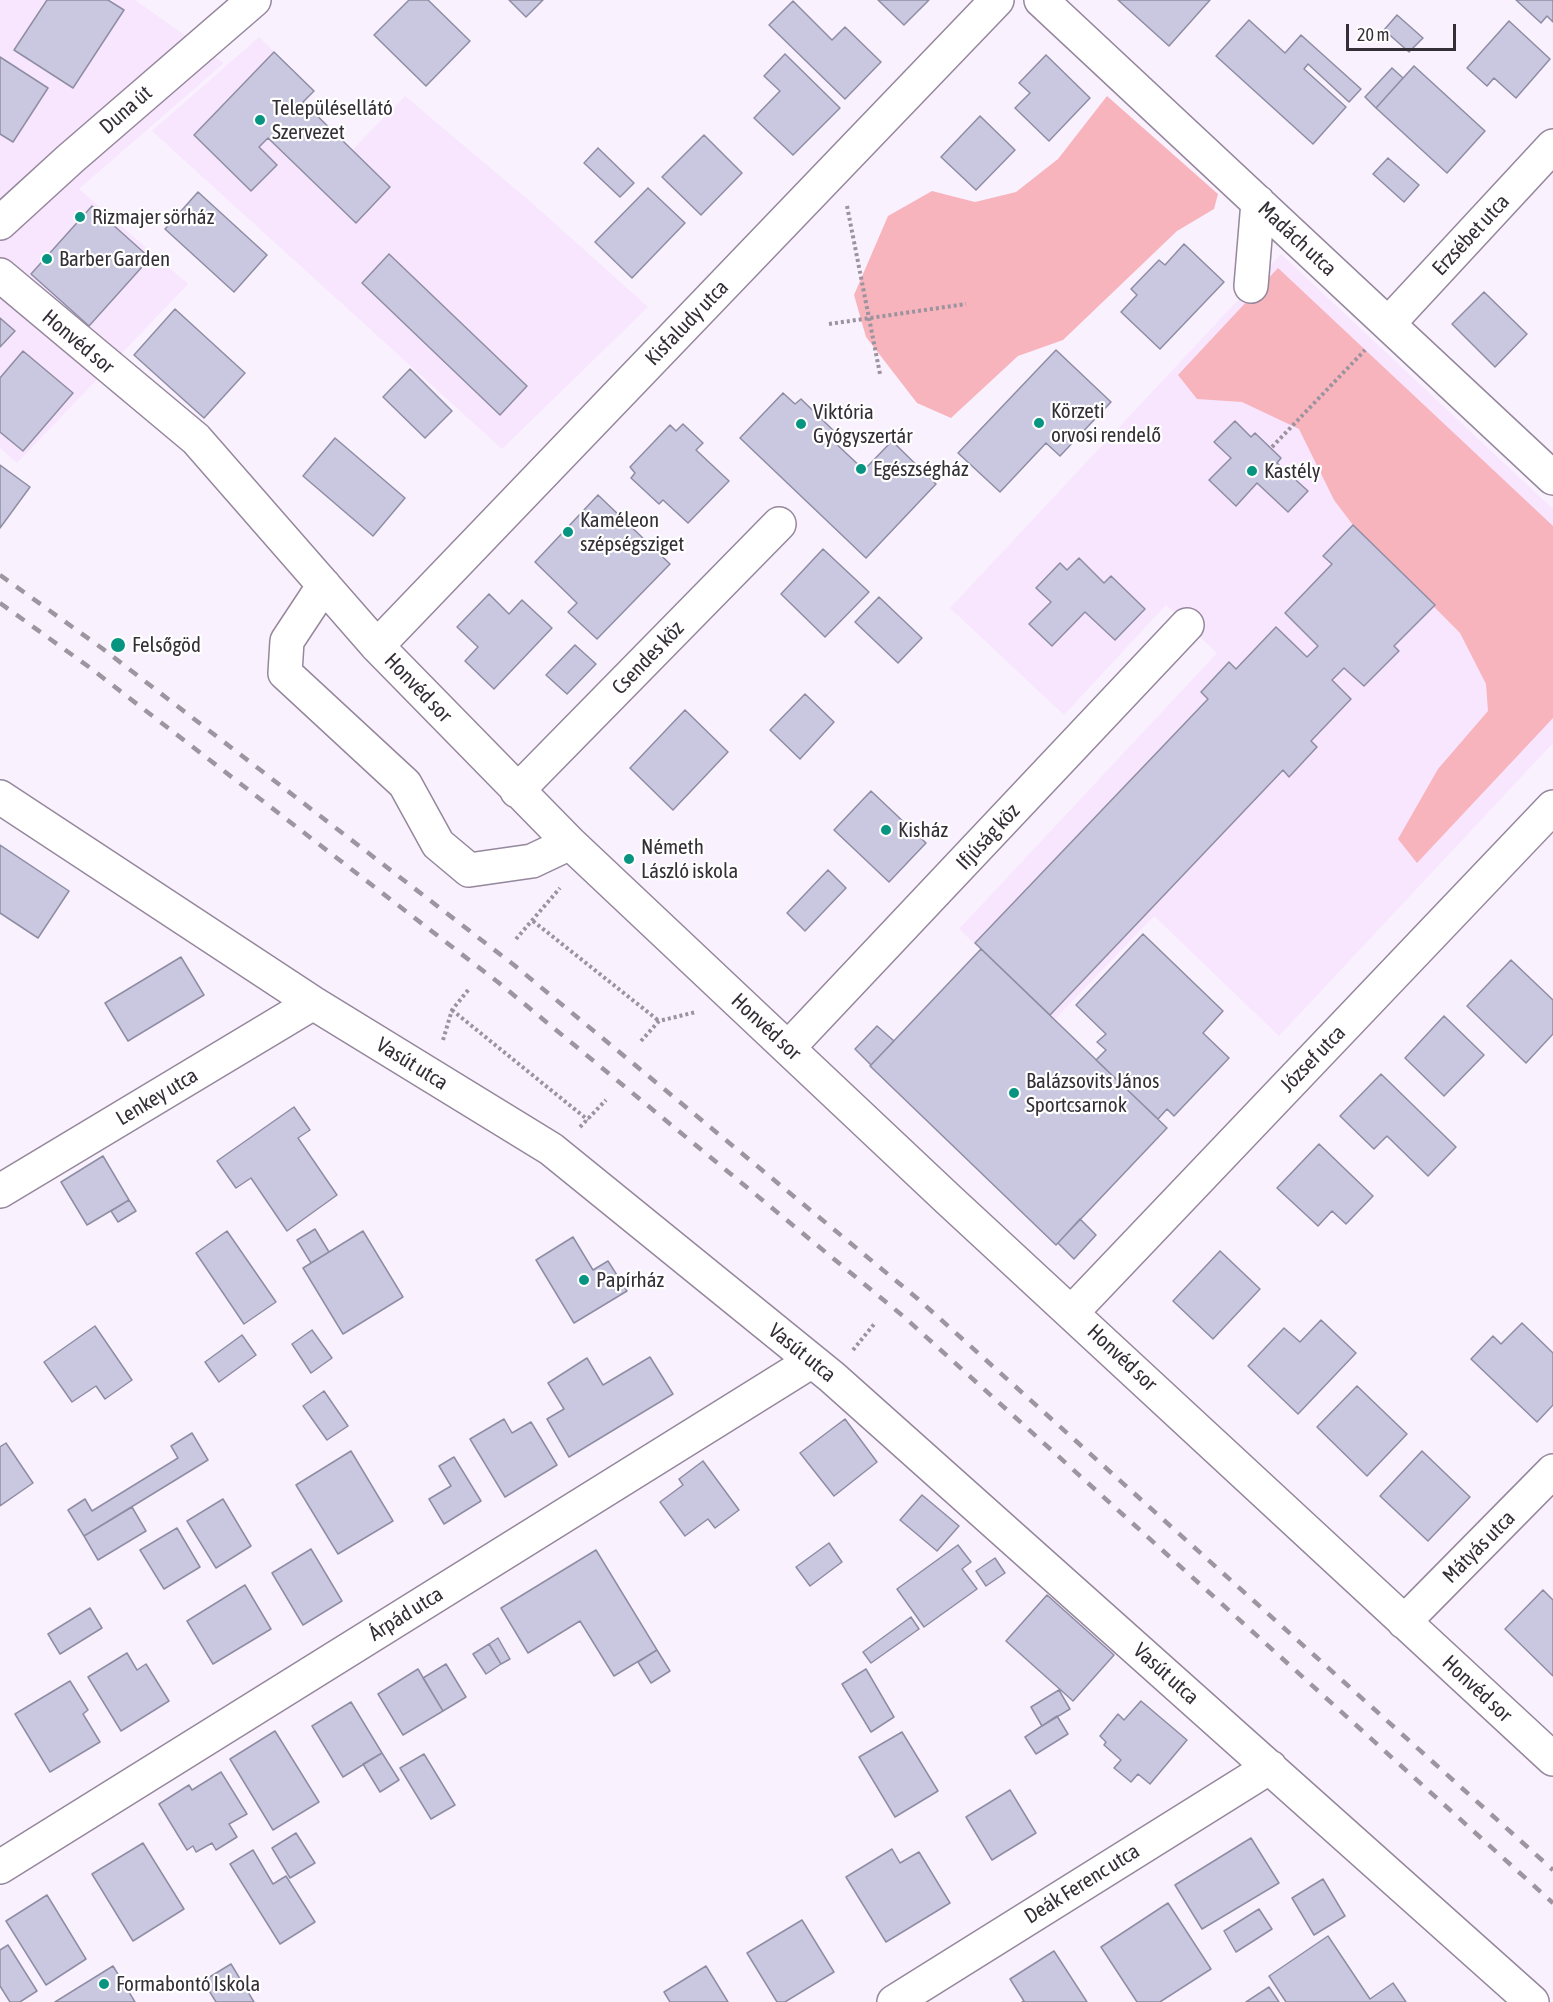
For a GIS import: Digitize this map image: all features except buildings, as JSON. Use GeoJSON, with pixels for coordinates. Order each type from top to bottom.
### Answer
{"type":"FeatureCollection","features":[{"type":"Feature","properties":{"kind":"street","name":"Duna út"},"geometry":{"type":"LineString","coordinates":[[0,223],[70,159],[254,0]]}},
{"type":"Feature","properties":{"kind":"street","name":"Kisfaludy utca"},"geometry":{"type":"LineString","coordinates":[[377,646],[997,0]]}},
{"type":"Feature","properties":{"kind":"street","name":"Madách utca"},"geometry":{"type":"LineString","coordinates":[[1041,0],[1553,478]]}},
{"type":"Feature","properties":{"kind":"street","name":"Erzsébet utca"},"geometry":{"type":"LineString","coordinates":[[1388,324],[1553,146]]}},
{"type":"Feature","properties":{"kind":"street"},"geometry":{"type":"LineString","coordinates":[[1251,286],[1258,202]]}},
{"type":"Feature","properties":{"kind":"street","name":"Honvéd sor"},"geometry":{"type":"LineString","coordinates":[[0,275],[196,439],[377,646],[517,791],[949,1200],[1553,1759]]}},
{"type":"Feature","properties":{"kind":"street","name":"Csendes köz"},"geometry":{"type":"LineString","coordinates":[[517,791],[779,524]]}},
{"type":"Feature","properties":{"kind":"street"},"geometry":{"type":"LineString","coordinates":[[324,585],[287,641],[285,673],[405,784],[438,844],[469,870],[532,861],[578,850]]}},
{"type":"Feature","properties":{"kind":"street","name":"Ifjúság köz"},"geometry":{"type":"LineString","coordinates":[[788,1048],[1187,626]]}},
{"type":"Feature","properties":{"kind":"street","name":"Vasút utca"},"geometry":{"type":"LineString","coordinates":[[0,796],[313,1003],[551,1149],[812,1361],[1532,2002]]}},
{"type":"Feature","properties":{"kind":"street","name":"József utca"},"geometry":{"type":"LineString","coordinates":[[1072,1312],[1553,807]]}},
{"type":"Feature","properties":{"kind":"street","name":"Lenkey utca"},"geometry":{"type":"LineString","coordinates":[[0,1191],[313,1003]]}},
{"type":"Feature","properties":{"kind":"street","name":"Árpád utca"},"geometry":{"type":"LineString","coordinates":[[0,1867],[812,1361]]}},
{"type":"Feature","properties":{"kind":"street","name":"Mátyás utca"},"geometry":{"type":"LineString","coordinates":[[1404,1622],[1553,1471]]}},
{"type":"Feature","properties":{"kind":"street","name":"Deák Ferenc utca"},"geometry":{"type":"LineString","coordinates":[[894,2002],[1270,1767]]}},
{"type":"Feature","properties":{"kind":"path"},"geometry":{"type":"LineString","coordinates":[[845,198],[880,374]]}},
{"type":"Feature","properties":{"kind":"path"},"geometry":{"type":"LineString","coordinates":[[829,324],[966,304]]}},
{"type":"Feature","properties":{"kind":"path"},"geometry":{"type":"LineString","coordinates":[[1272,447],[1366,349]]}},
{"type":"Feature","properties":{"kind":"path"},"geometry":{"type":"LineString","coordinates":[[516,939],[533,921],[578,850]]}},
{"type":"Feature","properties":{"kind":"path"},"geometry":{"type":"LineString","coordinates":[[533,921],[659,1021]]}},
{"type":"Feature","properties":{"kind":"path"},"geometry":{"type":"LineString","coordinates":[[641,1041],[659,1021],[698,1011],[723,988]]}},
{"type":"Feature","properties":{"kind":"path"},"geometry":{"type":"LineString","coordinates":[[432,1076],[452,1010],[469,989]]}},
{"type":"Feature","properties":{"kind":"path"},"geometry":{"type":"LineString","coordinates":[[452,1010],[588,1120]]}},
{"type":"Feature","properties":{"kind":"shaded area"},"geometry":{"type":"Polygon","coordinates":[[[0,0],[135,0],[224,63],[79,189],[188,284],[17,463],[0,448],[0,0]]]}},
{"type":"Feature","properties":{"kind":"shaded area"},"geometry":{"type":"Polygon","coordinates":[[[259,37],[314,91],[268,138],[317,186],[405,96],[532,203],[648,307],[502,449],[152,131],[259,37]]]}},
{"type":"Feature","properties":{"kind":"shaded area"},"geometry":{"type":"Polygon","coordinates":[[[1107,96],[1218,194],[1214,209],[1177,231],[1063,340],[1018,356],[951,418],[917,403],[866,337],[854,295],[888,216],[932,191],[975,202],[1016,192],[1058,159],[1107,96]]]}},
{"type":"Feature","properties":{"kind":"shaded area"},"geometry":{"type":"Polygon","coordinates":[[[1281,254],[1553,509],[1553,743],[1279,1036],[1154,916],[1054,1020],[959,929],[1217,653],[1166,605],[1064,715],[950,608],[1281,254]]]}},
{"type":"Feature","properties":{"kind":"shaded area"},"geometry":{"type":"Polygon","coordinates":[[[1278,268],[1553,526],[1553,718],[1417,863],[1398,839],[1438,769],[1488,711],[1486,684],[1460,633],[1353,525],[1334,500],[1299,429],[1242,402],[1197,399],[1178,375],[1278,268]]]}},
{"type":"Feature","properties":{"kind":"railway"},"geometry":{"type":"LineString","coordinates":[[0,575],[103,649],[514,965],[918,1299],[1553,1870]]}},
{"type":"Feature","properties":{"kind":"railway"},"geometry":{"type":"LineString","coordinates":[[0,603],[89,667],[499,983],[903,1316],[1553,1903]]}},
{"type":"Feature","properties":{"kind":"place","name":"Településellátó Szervezet"},"geometry":{"type":"Point","coordinates":[260,120]}},
{"type":"Feature","properties":{"kind":"place","name":"Rizmajer sörház"},"geometry":{"type":"Point","coordinates":[80,217]}},
{"type":"Feature","properties":{"kind":"place","name":"Barber Garden"},"geometry":{"type":"Point","coordinates":[47,259]}},
{"type":"Feature","properties":{"kind":"place","name":"Körzeti orvosi rendelő"},"geometry":{"type":"Point","coordinates":[1039,423]}},
{"type":"Feature","properties":{"kind":"place","name":"Viktória Gyógyszertár"},"geometry":{"type":"Point","coordinates":[801,424]}},
{"type":"Feature","properties":{"kind":"place","name":"Egészségház"},"geometry":{"type":"Point","coordinates":[861,469]}},
{"type":"Feature","properties":{"kind":"place","name":"Kastély"},"geometry":{"type":"Point","coordinates":[1252,471]}},
{"type":"Feature","properties":{"kind":"place","name":"Kaméleon szépségsziget"},"geometry":{"type":"Point","coordinates":[568,532]}},
{"type":"Feature","properties":{"kind":"place","name":"Felsőgöd"},"geometry":{"type":"Point","coordinates":[118,645]}},
{"type":"Feature","properties":{"kind":"place","name":"Kisház"},"geometry":{"type":"Point","coordinates":[886,830]}},
{"type":"Feature","properties":{"kind":"place","name":"Németh László iskola"},"geometry":{"type":"Point","coordinates":[629,859]}},
{"type":"Feature","properties":{"kind":"place","name":"Balázsovits János Sportcsarnok"},"geometry":{"type":"Point","coordinates":[1014,1093]}},
{"type":"Feature","properties":{"kind":"place","name":"Papírház"},"geometry":{"type":"Point","coordinates":[584,1280]}},
{"type":"Feature","properties":{"kind":"place","name":"Formabontó Iskola"},"geometry":{"type":"Point","coordinates":[104,1984]}}]}
